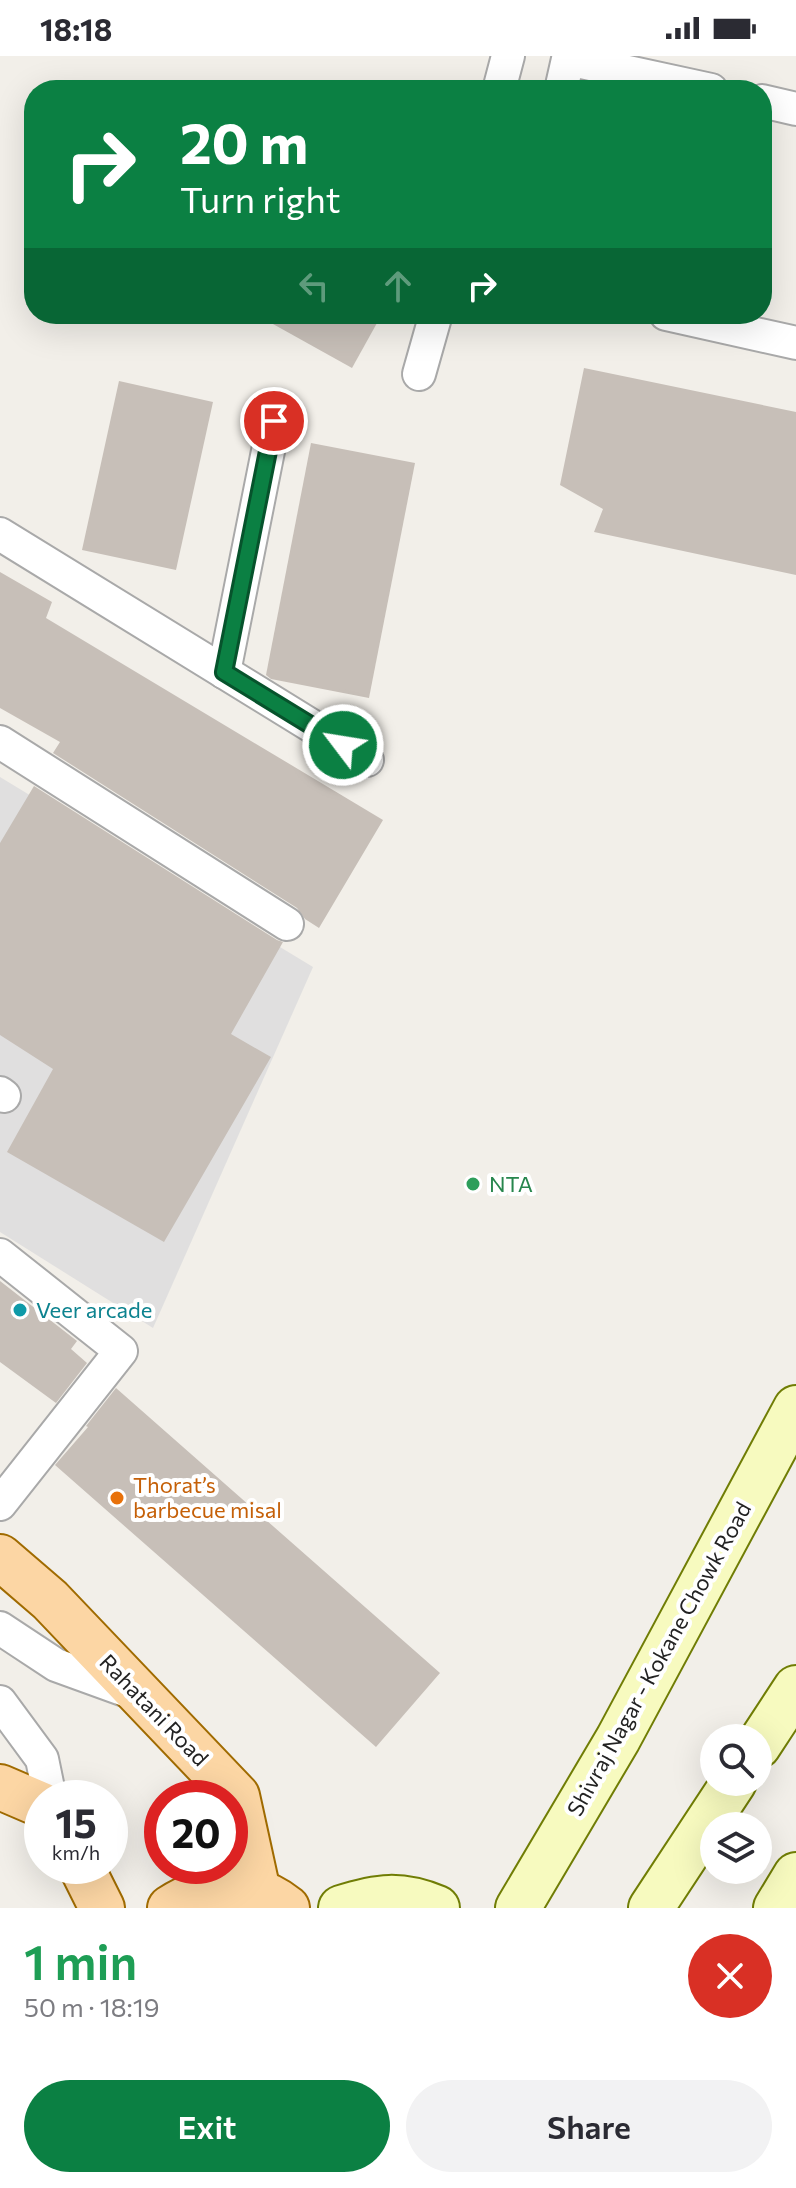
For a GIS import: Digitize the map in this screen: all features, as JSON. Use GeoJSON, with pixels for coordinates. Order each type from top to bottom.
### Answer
{"type":"FeatureCollection","features":[{"type":"Feature","properties":{"kind":"main road","name":"Rahatani Road"},"geometry":{"type":"LineString","coordinates":[[0,1557],[50,1600],[237,1796],[272,1900]]}},
{"type":"Feature","properties":{"kind":"main road"},"geometry":{"type":"LineString","coordinates":[[0,1787],[24,1797]]}},
{"type":"Feature","properties":{"kind":"main road"},"geometry":{"type":"LineString","coordinates":[[90,1884],[102,1908]]}},
{"type":"Feature","properties":{"kind":"main road"},"geometry":{"type":"LineString","coordinates":[[170,1908],[187,1898],[213,1890],[241,1889],[272,1900]]}},
{"type":"Feature","properties":{"kind":"street","name":"Shivraj Nagar - Kokane Chowk Road"},"geometry":{"type":"LineString","coordinates":[[518,1908],[618,1739],[796,1408]]}},
{"type":"Feature","properties":{"kind":"street"},"geometry":{"type":"LineString","coordinates":[[772,1725],[796,1688]]}},
{"type":"Feature","properties":{"kind":"street"},"geometry":{"type":"LineString","coordinates":[[651,1908],[725,1796]]}},
{"type":"Feature","properties":{"kind":"street"},"geometry":{"type":"LineString","coordinates":[[776,1908],[796,1875]]}},
{"type":"Feature","properties":{"kind":"street"},"geometry":{"type":"LineString","coordinates":[[341,1908],[371,1898],[385,1898],[414,1899],[437,1908]]}},
{"type":"Feature","properties":{"kind":"lane"},"geometry":{"type":"LineString","coordinates":[[502,80],[508,56]]}},
{"type":"Feature","properties":{"kind":"lane"},"geometry":{"type":"LineString","coordinates":[[563,80],[568,59],[665,80]]}},
{"type":"Feature","properties":{"kind":"lane"},"geometry":{"type":"LineString","coordinates":[[772,103],[796,109]]}},
{"type":"Feature","properties":{"kind":"lane"},"geometry":{"type":"LineString","coordinates":[[419,374],[433,324]]}},
{"type":"Feature","properties":{"kind":"lane"},"geometry":{"type":"LineString","coordinates":[[711,324],[796,343]]}},
{"type":"Feature","properties":{"kind":"lane"},"geometry":{"type":"LineString","coordinates":[[224,672],[274,421]]}},
{"type":"Feature","properties":{"kind":"lane"},"geometry":{"type":"LineString","coordinates":[[0,534],[367,760]]}},
{"type":"Feature","properties":{"kind":"lane"},"geometry":{"type":"LineString","coordinates":[[0,742],[287,924]]}},
{"type":"Feature","properties":{"kind":"lane"},"geometry":{"type":"LineString","coordinates":[[0,1255],[121,1351],[0,1504]]}},
{"type":"Feature","properties":{"kind":"lane"},"geometry":{"type":"LineString","coordinates":[[0,1628],[56,1665],[139,1695]]}},
{"type":"Feature","properties":{"kind":"lane"},"geometry":{"type":"LineString","coordinates":[[0,1702],[42,1759],[46,1780]]}},
{"type":"Feature","properties":{"kind":"shaded area"},"geometry":{"type":"Polygon","coordinates":[[[0,777],[313,967],[153,1328],[0,1232],[0,777]]]}},
{"type":"Feature","properties":{"kind":"building"},"geometry":{"type":"Polygon","coordinates":[[[273,324],[376,324],[352,368],[273,324]]]}},
{"type":"Feature","properties":{"kind":"building"},"geometry":{"type":"Polygon","coordinates":[[[584,368],[796,412],[796,575],[594,532],[603,509],[560,485],[584,368]]]}},
{"type":"Feature","properties":{"kind":"building"},"geometry":{"type":"Polygon","coordinates":[[[119,381],[213,402],[176,570],[82,550],[119,381]]]}},
{"type":"Feature","properties":{"kind":"building"},"geometry":{"type":"Polygon","coordinates":[[[311,443],[415,463],[369,698],[271,679],[266,675],[311,443]]]}},
{"type":"Feature","properties":{"kind":"building"},"geometry":{"type":"Polygon","coordinates":[[[0,572],[52,602],[46,618],[383,820],[319,928],[305,919],[297,908],[53,753],[60,742],[0,708],[0,572]]]}},
{"type":"Feature","properties":{"kind":"building"},"geometry":{"type":"Polygon","coordinates":[[[34,786],[283,942],[231,1034],[271,1057],[164,1242],[7,1152],[53,1069],[0,1035],[0,843],[34,786]]]}},
{"type":"Feature","properties":{"kind":"building","name":"Veer arcade"},"geometry":{"type":"Polygon","coordinates":[[[0,1281],[77,1341],[71,1349],[87,1363],[56,1403],[0,1362],[0,1281]]]}},
{"type":"Feature","properties":{"kind":"building"},"geometry":{"type":"Polygon","coordinates":[[[116,1388],[440,1673],[376,1747],[55,1465],[116,1388]]]}},
{"type":"Feature","properties":{"kind":"place","name":"NTA"},"geometry":{"type":"Point","coordinates":[473,1184]}},
{"type":"Feature","properties":{"kind":"place","name":"Veer arcade"},"geometry":{"type":"Point","coordinates":[20,1310]}},
{"type":"Feature","properties":{"kind":"place","name":"Thorat’s barbecue misal"},"geometry":{"type":"Point","coordinates":[117,1498]}},
{"type":"Feature","properties":{"kind":"route"},"geometry":{"type":"LineString","coordinates":[[274,421],[224,672],[343,745]]}}]}
